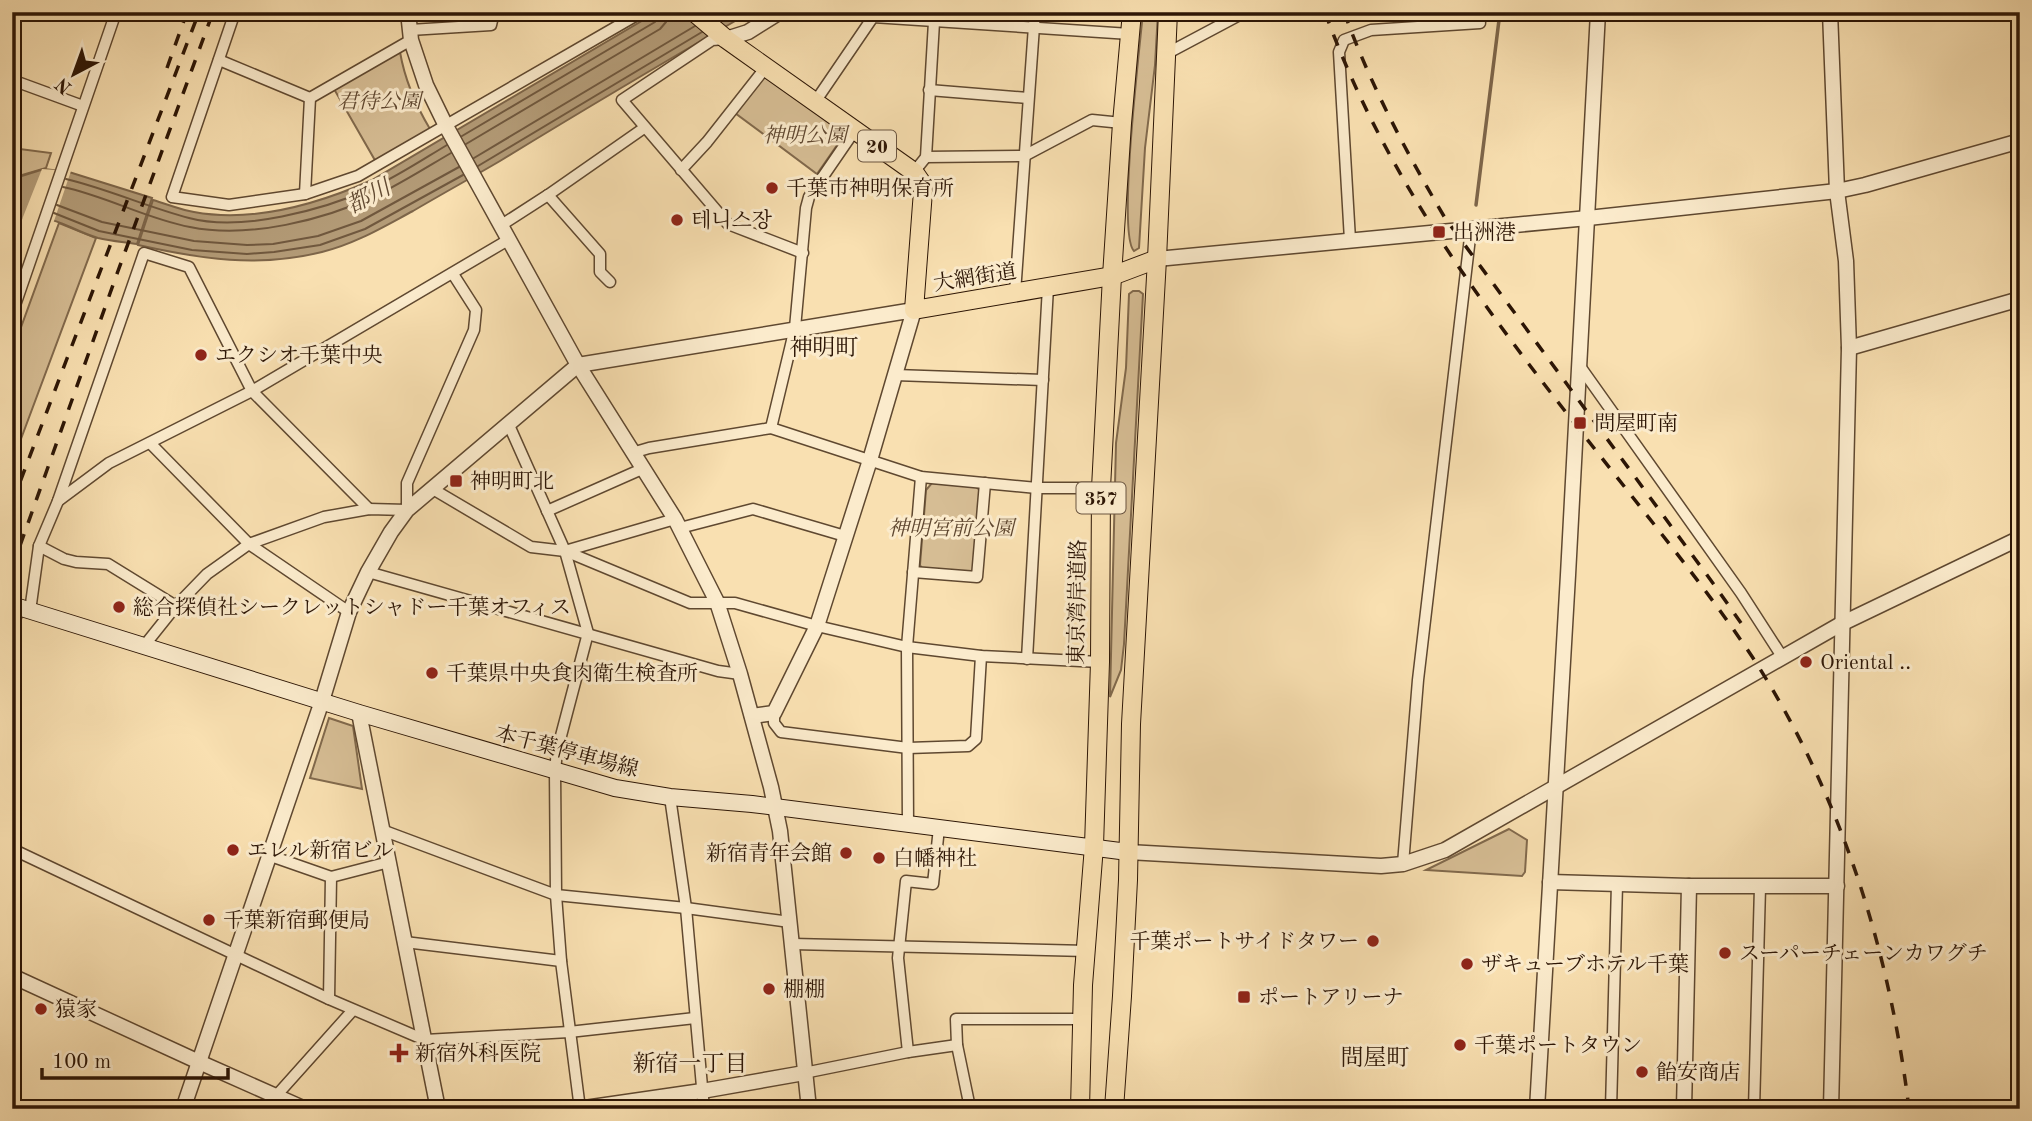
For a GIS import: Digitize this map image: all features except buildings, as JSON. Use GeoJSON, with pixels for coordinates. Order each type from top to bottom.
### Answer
{"type":"FeatureCollection","features":[{"type":"Feature","properties":{"kind":"main road","name":"20"},"geometry":{"type":"LineString","coordinates":[[694,12],[726,39],[914,172]]}},
{"type":"Feature","properties":{"kind":"main road","name":"東京湾岸道路"},"geometry":{"type":"LineString","coordinates":[[1080,1109],[1083,985],[1094,846],[1100,663],[1101,488],[1122,122],[1132,12]]}},
{"type":"Feature","properties":{"kind":"main road","name":"357"},"geometry":{"type":"LineString","coordinates":[[1114,1109],[1122,996],[1131,724],[1168,12]]}},
{"type":"Feature","properties":{"kind":"main road","name":"大網街道"},"geometry":{"type":"LineString","coordinates":[[914,172],[923,191],[914,310],[1112,276],[1157,259]]}},
{"type":"Feature","properties":{"kind":"main road","name":"本千葉停車場線"},"geometry":{"type":"LineString","coordinates":[[21,608],[359,713],[615,788],[670,797],[1128,852]]}},
{"type":"Feature","properties":{"kind":"street"},"geometry":{"type":"LineString","coordinates":[[12,314],[20,274],[41,228],[116,12]]}},
{"type":"Feature","properties":{"kind":"street"},"geometry":{"type":"LineString","coordinates":[[235,12],[172,197],[229,205],[305,194],[358,176],[642,12]]}},
{"type":"Feature","properties":{"kind":"street"},"geometry":{"type":"LineString","coordinates":[[408,12],[410,35],[426,85],[446,126],[578,365],[678,523],[718,602],[776,808],[809,1109]]}},
{"type":"Feature","properties":{"kind":"street"},"geometry":{"type":"LineString","coordinates":[[310,98],[410,35],[491,24],[495,12]]}},
{"type":"Feature","properties":{"kind":"street"},"geometry":{"type":"LineString","coordinates":[[780,12],[748,32],[712,40],[622,100],[728,224],[803,253]]}},
{"type":"Feature","properties":{"kind":"street"},"geometry":{"type":"LineString","coordinates":[[1015,293],[1035,12]]}},
{"type":"Feature","properties":{"kind":"street"},"geometry":{"type":"LineString","coordinates":[[1166,54],[1245,12]]}},
{"type":"Feature","properties":{"kind":"street"},"geometry":{"type":"LineString","coordinates":[[1536,1109],[1598,12]]}},
{"type":"Feature","properties":{"kind":"street"},"geometry":{"type":"LineString","coordinates":[[1830,12],[1837,191],[1846,261],[1849,348],[1831,1109]]}},
{"type":"Feature","properties":{"kind":"street"},"geometry":{"type":"LineString","coordinates":[[815,102],[869,15],[934,22],[1130,34]]}},
{"type":"Feature","properties":{"kind":"street"},"geometry":{"type":"LineString","coordinates":[[914,172],[926,157],[934,22]]}},
{"type":"Feature","properties":{"kind":"street"},"geometry":{"type":"LineString","coordinates":[[1350,240],[1339,52],[1344,40],[1371,30],[1480,23]]}},
{"type":"Feature","properties":{"kind":"street"},"geometry":{"type":"LineString","coordinates":[[219,60],[310,98]]}},
{"type":"Feature","properties":{"kind":"street"},"geometry":{"type":"LineString","coordinates":[[681,170],[708,142],[766,67]]}},
{"type":"Feature","properties":{"kind":"street"},"geometry":{"type":"LineString","coordinates":[[12,80],[83,106]]}},
{"type":"Feature","properties":{"kind":"street"},"geometry":{"type":"LineString","coordinates":[[929,90],[1028,98]]}},
{"type":"Feature","properties":{"kind":"street"},"geometry":{"type":"LineString","coordinates":[[305,194],[310,98]]}},
{"type":"Feature","properties":{"kind":"street"},"geometry":{"type":"LineString","coordinates":[[926,157],[1024,156],[1092,120],[1122,122]]}},
{"type":"Feature","properties":{"kind":"street"},"geometry":{"type":"LineString","coordinates":[[500,226],[644,128]]}},
{"type":"Feature","properties":{"kind":"street"},"geometry":{"type":"LineString","coordinates":[[771,428],[796,328],[809,197],[855,130]]}},
{"type":"Feature","properties":{"kind":"street"},"geometry":{"type":"LineString","coordinates":[[1157,259],[1837,191],[2020,141]]}},
{"type":"Feature","properties":{"kind":"street"},"geometry":{"type":"LineString","coordinates":[[548,195],[600,254],[600,272],[610,282]]}},
{"type":"Feature","properties":{"kind":"street"},"geometry":{"type":"LineString","coordinates":[[1402,864],[1418,681],[1471,229]]}},
{"type":"Feature","properties":{"kind":"street"},"geometry":{"type":"LineString","coordinates":[[58,500],[109,463],[252,391],[508,240]]}},
{"type":"Feature","properties":{"kind":"street"},"geometry":{"type":"LineString","coordinates":[[12,630],[39,546],[58,500],[145,253],[190,267],[252,391],[369,509]]}},
{"type":"Feature","properties":{"kind":"street"},"geometry":{"type":"LineString","coordinates":[[407,510],[407,483],[474,330],[476,310],[453,274]]}},
{"type":"Feature","properties":{"kind":"street"},"geometry":{"type":"LineString","coordinates":[[1027,659],[1048,287]]}},
{"type":"Feature","properties":{"kind":"street"},"geometry":{"type":"LineString","coordinates":[[1849,348],[2020,299]]}},
{"type":"Feature","properties":{"kind":"street"},"geometry":{"type":"LineString","coordinates":[[183,1109],[349,612],[368,572],[407,510],[578,365],[914,310],[817,626],[774,713],[774,723],[781,732],[908,748],[968,746],[976,738],[981,656]]}},
{"type":"Feature","properties":{"kind":"street"},"geometry":{"type":"LineString","coordinates":[[1579,365],[1741,593],[1783,658]]}},
{"type":"Feature","properties":{"kind":"street"},"geometry":{"type":"LineString","coordinates":[[895,375],[1043,380]]}},
{"type":"Feature","properties":{"kind":"street"},"geometry":{"type":"LineString","coordinates":[[508,423],[565,551],[588,633],[557,751],[555,771],[556,895],[579,1109],[702,1091],[957,1045]]}},
{"type":"Feature","properties":{"kind":"street"},"geometry":{"type":"LineString","coordinates":[[632,453],[771,428],[921,477],[1037,488],[1101,488]]}},
{"type":"Feature","properties":{"kind":"street"},"geometry":{"type":"LineString","coordinates":[[150,443],[250,544],[349,612]]}},
{"type":"Feature","properties":{"kind":"street"},"geometry":{"type":"LineString","coordinates":[[547,511],[642,469]]}},
{"type":"Feature","properties":{"kind":"street"},"geometry":{"type":"LineString","coordinates":[[908,825],[907,648],[921,477]]}},
{"type":"Feature","properties":{"kind":"street"},"geometry":{"type":"LineString","coordinates":[[913,572],[978,578],[985,483]]}},
{"type":"Feature","properties":{"kind":"street"},"geometry":{"type":"LineString","coordinates":[[431,488],[531,547],[565,551],[690,603],[735,603],[907,648],[981,656],[1100,663]]}},
{"type":"Feature","properties":{"kind":"street"},"geometry":{"type":"LineString","coordinates":[[144,646],[176,606],[207,574],[250,544],[324,517],[369,509],[407,510]]}},
{"type":"Feature","properties":{"kind":"street"},"geometry":{"type":"LineString","coordinates":[[565,551],[678,523],[752,509],[845,536]]}},
{"type":"Feature","properties":{"kind":"street"},"geometry":{"type":"LineString","coordinates":[[1128,852],[1298,860],[1355,866],[1402,864],[1445,850],[1842,624],[2020,538]]}},
{"type":"Feature","properties":{"kind":"street"},"geometry":{"type":"LineString","coordinates":[[39,546],[64,559],[108,564],[176,606]]}},
{"type":"Feature","properties":{"kind":"street"},"geometry":{"type":"LineString","coordinates":[[368,572],[718,671],[740,674]]}},
{"type":"Feature","properties":{"kind":"street"},"geometry":{"type":"LineString","coordinates":[[359,713],[438,1109]]}},
{"type":"Feature","properties":{"kind":"street"},"geometry":{"type":"LineString","coordinates":[[752,716],[774,713]]}},
{"type":"Feature","properties":{"kind":"street"},"geometry":{"type":"LineString","coordinates":[[670,797],[686,908],[704,1109]]}},
{"type":"Feature","properties":{"kind":"street"},"geometry":{"type":"LineString","coordinates":[[908,1052],[898,958],[906,881],[933,884],[939,828]]}},
{"type":"Feature","properties":{"kind":"street"},"geometry":{"type":"LineString","coordinates":[[382,830],[556,895],[790,922]]}},
{"type":"Feature","properties":{"kind":"street"},"geometry":{"type":"LineString","coordinates":[[12,849],[329,999],[425,1040],[569,1032],[695,1018]]}},
{"type":"Feature","properties":{"kind":"street"},"geometry":{"type":"LineString","coordinates":[[268,855],[331,877],[388,862]]}},
{"type":"Feature","properties":{"kind":"street"},"geometry":{"type":"LineString","coordinates":[[329,999],[331,877]]}},
{"type":"Feature","properties":{"kind":"street"},"geometry":{"type":"LineString","coordinates":[[1550,882],[1837,886]]}},
{"type":"Feature","properties":{"kind":"street"},"geometry":{"type":"LineString","coordinates":[[1611,1109],[1617,884]]}},
{"type":"Feature","properties":{"kind":"street"},"geometry":{"type":"LineString","coordinates":[[1684,1109],[1689,886]]}},
{"type":"Feature","properties":{"kind":"street"},"geometry":{"type":"LineString","coordinates":[[1754,1109],[1760,887]]}},
{"type":"Feature","properties":{"kind":"street"},"geometry":{"type":"LineString","coordinates":[[405,942],[561,961]]}},
{"type":"Feature","properties":{"kind":"street"},"geometry":{"type":"LineString","coordinates":[[793,944],[1087,951]]}},
{"type":"Feature","properties":{"kind":"street"},"geometry":{"type":"LineString","coordinates":[[12,976],[304,1109]]}},
{"type":"Feature","properties":{"kind":"street"},"geometry":{"type":"LineString","coordinates":[[276,1096],[353,1010]]}},
{"type":"Feature","properties":{"kind":"street"},"geometry":{"type":"LineString","coordinates":[[968,1109],[957,1045],[956,1018],[1083,1019]]}},
{"type":"Feature","properties":{"kind":"green space"},"geometry":{"type":"Polygon","coordinates":[[[1143,12],[1158,12],[1139,248],[1134,251],[1129,237],[1129,177],[1143,12]]]}},
{"type":"Feature","properties":{"kind":"green space","name":"君待公園"},"geometry":{"type":"Polygon","coordinates":[[[400,52],[411,92],[430,129],[376,162],[334,89],[400,52]]]}},
{"type":"Feature","properties":{"kind":"green space","name":"神明公園"},"geometry":{"type":"Polygon","coordinates":[[[765,76],[840,130],[842,138],[817,174],[735,113],[765,76]]]}},
{"type":"Feature","properties":{"kind":"green space"},"geometry":{"type":"Polygon","coordinates":[[[12,148],[51,153],[46,168],[12,178],[12,148]]]}},
{"type":"Feature","properties":{"kind":"green space"},"geometry":{"type":"Polygon","coordinates":[[[59,223],[96,238],[12,463],[12,352],[59,223]]]}},
{"type":"Feature","properties":{"kind":"green space"},"geometry":{"type":"Polygon","coordinates":[[[1133,291],[1143,294],[1124,644],[1121,670],[1110,697],[1116,443],[1126,368],[1129,294],[1133,291]]]}},
{"type":"Feature","properties":{"kind":"green space","name":"神明宮前公園"},"geometry":{"type":"Polygon","coordinates":[[[932,483],[976,487],[981,491],[974,569],[970,573],[922,569],[920,565],[926,490],[932,483]]]}},
{"type":"Feature","properties":{"kind":"green space"},"geometry":{"type":"Polygon","coordinates":[[[329,718],[353,726],[362,789],[310,778],[329,718]]]}},
{"type":"Feature","properties":{"kind":"green space"},"geometry":{"type":"Polygon","coordinates":[[[1509,829],[1527,840],[1525,872],[1522,876],[1426,870],[1509,829]]]}},
{"type":"Feature","properties":{"kind":"water","name":"都川"},"geometry":{"type":"Polygon","coordinates":[[[657,12],[744,12],[742,17],[500,161],[413,211],[346,244],[298,257],[252,261],[207,258],[138,245],[153,200],[189,211],[217,215],[262,213],[308,204],[372,180],[657,12]]]}},
{"type":"Feature","properties":{"kind":"water"},"geometry":{"type":"Polygon","coordinates":[[[44,169],[69,172],[152,198],[137,244],[98,238],[47,219],[25,219],[12,223],[12,179],[44,169]]]}},
{"type":"Feature","properties":{"kind":"pier"},"geometry":{"type":"Polygon","coordinates":[[[42,169],[71,171],[53,224],[35,220],[21,222],[42,169]]]}},
{"type":"Feature","properties":{"kind":"waterway"},"geometry":{"type":"LineString","coordinates":[[1476,205],[1500,12]]}},
{"type":"Feature","properties":{"kind":"railway"},"geometry":{"type":"LineString","coordinates":[[167,68],[187,12]]}},
{"type":"Feature","properties":{"kind":"railway"},"geometry":{"type":"LineString","coordinates":[[12,503],[199,12]]}},
{"type":"Feature","properties":{"kind":"railway"},"geometry":{"type":"LineString","coordinates":[[12,568],[213,12]]}},
{"type":"Feature","properties":{"kind":"railway"},"geometry":{"type":"LineString","coordinates":[[1325,12],[1351,77],[1381,139],[1451,256],[1531,367],[1720,611],[1784,709],[1836,818],[1856,874],[1889,991],[1909,1109]]}},
{"type":"Feature","properties":{"kind":"railway"},"geometry":{"type":"LineString","coordinates":[[1344,12],[1390,117],[1445,218],[1741,623]]}},
{"type":"Feature","properties":{"kind":"place","name":"千葉市神明保育所"},"geometry":{"type":"Point","coordinates":[772,188]}},
{"type":"Feature","properties":{"kind":"place","name":"테니스장"},"geometry":{"type":"Point","coordinates":[677,220]}},
{"type":"Feature","properties":{"kind":"place","name":"出洲港"},"geometry":{"type":"Point","coordinates":[1439,232]}},
{"type":"Feature","properties":{"kind":"place","name":"エクシオ千葉中央"},"geometry":{"type":"Point","coordinates":[201,355]}},
{"type":"Feature","properties":{"kind":"place","name":"問屋町南"},"geometry":{"type":"Point","coordinates":[1580,423]}},
{"type":"Feature","properties":{"kind":"place","name":"神明町北"},"geometry":{"type":"Point","coordinates":[456,481]}},
{"type":"Feature","properties":{"kind":"place","name":"総合探偵社シークレットシャドー千葉オフィス"},"geometry":{"type":"Point","coordinates":[119,607]}},
{"type":"Feature","properties":{"kind":"place","name":"Oriental .."},"geometry":{"type":"Point","coordinates":[1806,662]}},
{"type":"Feature","properties":{"kind":"place","name":"千葉県中央食肉衛生検査所"},"geometry":{"type":"Point","coordinates":[432,673]}},
{"type":"Feature","properties":{"kind":"place","name":"エレル新宿ビル"},"geometry":{"type":"Point","coordinates":[233,850]}},
{"type":"Feature","properties":{"kind":"place","name":"新宿青年会館"},"geometry":{"type":"Point","coordinates":[846,853]}},
{"type":"Feature","properties":{"kind":"place","name":"白幡神社"},"geometry":{"type":"Point","coordinates":[879,858]}},
{"type":"Feature","properties":{"kind":"place","name":"千葉新宿郵便局"},"geometry":{"type":"Point","coordinates":[209,920]}},
{"type":"Feature","properties":{"kind":"place","name":"千葉ポートサイドタワー"},"geometry":{"type":"Point","coordinates":[1373,941]}},
{"type":"Feature","properties":{"kind":"place","name":"スーパーチェーンカワグチ"},"geometry":{"type":"Point","coordinates":[1725,953]}},
{"type":"Feature","properties":{"kind":"place","name":"ザキューブホテル千葉"},"geometry":{"type":"Point","coordinates":[1467,964]}},
{"type":"Feature","properties":{"kind":"place","name":"棚棚"},"geometry":{"type":"Point","coordinates":[769,989]}},
{"type":"Feature","properties":{"kind":"place","name":"ポートアリーナ"},"geometry":{"type":"Point","coordinates":[1244,997]}},
{"type":"Feature","properties":{"kind":"place","name":"猿家"},"geometry":{"type":"Point","coordinates":[41,1009]}},
{"type":"Feature","properties":{"kind":"place","name":"千葉ポートタウン"},"geometry":{"type":"Point","coordinates":[1460,1045]}},
{"type":"Feature","properties":{"kind":"place","name":"新宿外科医院"},"geometry":{"type":"Point","coordinates":[399,1053]}},
{"type":"Feature","properties":{"kind":"place","name":"飴安商店"},"geometry":{"type":"Point","coordinates":[1642,1072]}},
{"type":"Feature","properties":{"kind":"district","name":"神明町"},"geometry":{"type":"Point","coordinates":[824,347]}},
{"type":"Feature","properties":{"kind":"district","name":"問屋町"},"geometry":{"type":"Point","coordinates":[1375,1057]}},
{"type":"Feature","properties":{"kind":"district","name":"新宿一丁目"},"geometry":{"type":"Point","coordinates":[690,1063]}}]}
